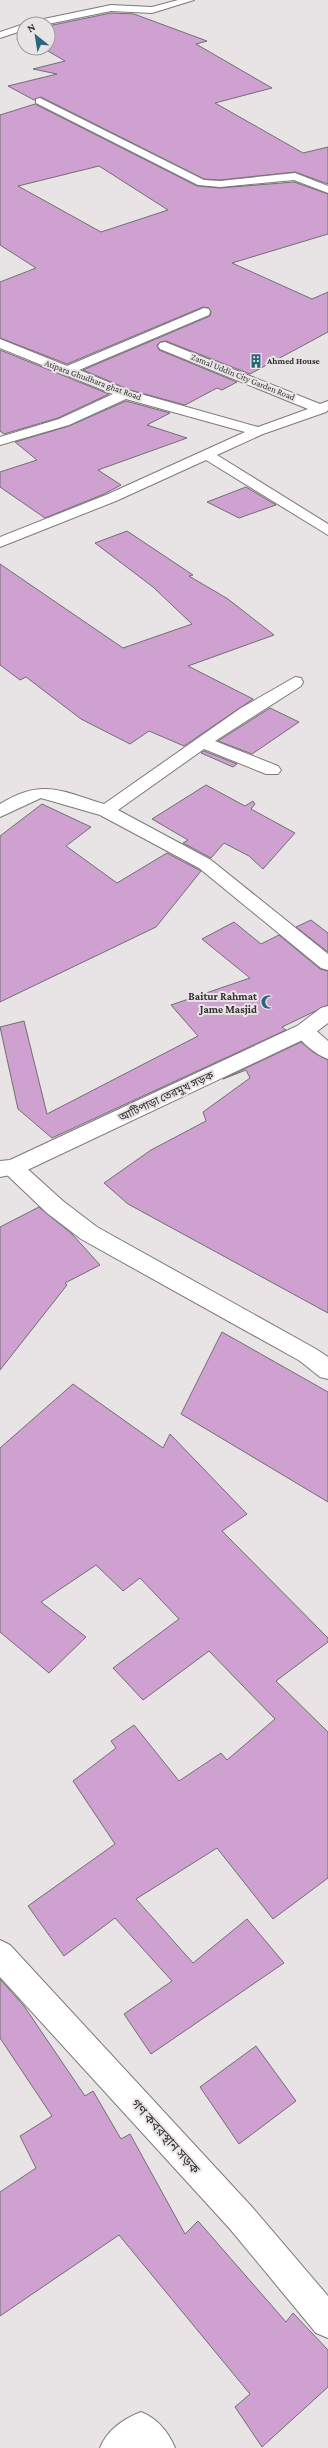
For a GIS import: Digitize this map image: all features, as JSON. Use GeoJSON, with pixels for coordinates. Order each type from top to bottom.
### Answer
{"type":"FeatureCollection","features":[{"type":"Feature","properties":{"kind":"street"},"geometry":{"type":"LineString","coordinates":[[56,19],[112,8],[152,10],[189,0]]}},
{"type":"Feature","properties":{"kind":"street"},"geometry":{"type":"LineString","coordinates":[[0,35],[16,30]]}},
{"type":"Feature","properties":{"kind":"street"},"geometry":{"type":"LineString","coordinates":[[40,101],[202,182],[220,184],[295,176],[328,190]]}},
{"type":"Feature","properties":{"kind":"street"},"geometry":{"type":"LineString","coordinates":[[68,370],[204,312]]}},
{"type":"Feature","properties":{"kind":"street","name":"Atipara Ghudhara ghat Road"},"geometry":{"type":"LineString","coordinates":[[0,343],[30,357],[68,370],[125,394],[258,430]]}},
{"type":"Feature","properties":{"kind":"street","name":"Zamal Uddin City Garden Road"},"geometry":{"type":"LineString","coordinates":[[165,346],[324,407]]}},
{"type":"Feature","properties":{"kind":"street"},"geometry":{"type":"LineString","coordinates":[[0,441],[64,422],[125,394]]}},
{"type":"Feature","properties":{"kind":"street"},"geometry":{"type":"LineString","coordinates":[[0,542],[112,498],[258,430],[296,419],[324,407]]}},
{"type":"Feature","properties":{"kind":"street"},"geometry":{"type":"LineString","coordinates":[[206,454],[328,530]]}},
{"type":"Feature","properties":{"kind":"street"},"geometry":{"type":"LineString","coordinates":[[106,811],[204,743],[248,710],[295,682]]}},
{"type":"Feature","properties":{"kind":"street"},"geometry":{"type":"LineString","coordinates":[[204,743],[272,770]]}},
{"type":"Feature","properties":{"kind":"street"},"geometry":{"type":"LineString","coordinates":[[0,812],[28,795],[38,793],[48,793],[106,811],[204,864],[328,964]]}},
{"type":"Feature","properties":{"kind":"street","name":"আটিপাড়া তেরমুখ সড়ক"},"geometry":{"type":"LineString","coordinates":[[6,1169],[304,1031],[328,1013]]}},
{"type":"Feature","properties":{"kind":"street"},"geometry":{"type":"LineString","coordinates":[[304,1031],[328,1052]]}},
{"type":"Feature","properties":{"kind":"street"},"geometry":{"type":"LineString","coordinates":[[6,1169],[89,1233],[308,1355],[328,1370]]}},
{"type":"Feature","properties":{"kind":"street","name":"গণ কবরস্থান সড়ক"},"geometry":{"type":"LineString","coordinates":[[0,1955],[240,2218],[328,2321]]}},
{"type":"Feature","properties":{"kind":"street"},"geometry":{"type":"LineString","coordinates":[[117,2448],[141,2429],[158,2448]]}},
{"type":"Feature","properties":{"kind":"building"},"geometry":{"type":"Polygon","coordinates":[[[111,13],[134,14],[207,41],[196,44],[272,88],[215,103],[303,153],[328,147],[328,184],[295,172],[220,180],[204,179],[41,97],[34,100],[8,86],[57,74],[33,69],[65,61],[56,56],[56,24],[111,13]]]}},
{"type":"Feature","properties":{"kind":"building"},"geometry":{"type":"Polygon","coordinates":[[[35,104],[197,186],[220,188],[294,182],[328,194],[328,234],[232,263],[312,299],[328,292],[328,332],[250,374],[166,341],[160,342],[157,345],[159,350],[237,382],[222,390],[217,388],[185,405],[130,390],[83,370],[210,316],[211,312],[209,308],[203,307],[67,364],[0,338],[0,282],[36,268],[0,245],[0,115],[35,104]],[[99,166],[18,186],[101,232],[168,210],[99,166]]]}},
{"type":"Feature","properties":{"kind":"building"},"geometry":{"type":"Polygon","coordinates":[[[0,350],[109,394],[58,418],[4,434],[0,431],[0,350]]]}},
{"type":"Feature","properties":{"kind":"building"},"geometry":{"type":"Polygon","coordinates":[[[126,401],[170,413],[147,425],[187,438],[98,470],[121,485],[104,494],[45,518],[0,487],[0,472],[37,460],[15,442],[69,426],[126,401]]]}},
{"type":"Feature","properties":{"kind":"building"},"geometry":{"type":"Polygon","coordinates":[[[246,487],[276,505],[239,518],[207,502],[246,487]]]}},
{"type":"Feature","properties":{"kind":"building"},"geometry":{"type":"Polygon","coordinates":[[[127,531],[193,575],[189,576],[228,599],[274,635],[188,666],[253,699],[184,746],[149,731],[130,744],[81,719],[26,677],[20,680],[0,665],[0,564],[123,648],[192,624],[153,587],[95,543],[127,531]]]}},
{"type":"Feature","properties":{"kind":"building"},"geometry":{"type":"Polygon","coordinates":[[[270,708],[299,722],[252,754],[218,741],[270,708]]]}},
{"type":"Feature","properties":{"kind":"building"},"geometry":{"type":"Polygon","coordinates":[[[204,751],[237,764],[233,767],[201,753],[204,751]]]}},
{"type":"Feature","properties":{"kind":"building"},"geometry":{"type":"Polygon","coordinates":[[[206,785],[245,806],[253,801],[255,804],[251,809],[295,833],[263,869],[249,856],[224,843],[211,858],[183,843],[188,840],[152,819],[206,785]]]}},
{"type":"Feature","properties":{"kind":"building"},"geometry":{"type":"Polygon","coordinates":[[[42,804],[91,827],[66,846],[117,883],[167,853],[201,871],[156,927],[0,1002],[0,836],[42,804]]]}},
{"type":"Feature","properties":{"kind":"building"},"geometry":{"type":"Polygon","coordinates":[[[311,920],[328,933],[328,952],[296,927],[311,920]]]}},
{"type":"Feature","properties":{"kind":"building"},"geometry":{"type":"Polygon","coordinates":[[[234,922],[261,944],[279,935],[320,969],[328,971],[328,1005],[282,1027],[286,1030],[52,1138],[18,1109],[0,1027],[24,1021],[47,1114],[198,1036],[171,1005],[250,978],[202,939],[234,922]]]}},
{"type":"Feature","properties":{"kind":"building"},"geometry":{"type":"Polygon","coordinates":[[[301,1042],[313,1052],[328,1060],[328,1313],[128,1204],[104,1183],[151,1150],[206,1121],[203,1112],[250,1078],[246,1070],[223,1079],[301,1042]]]}},
{"type":"Feature","properties":{"kind":"building"},"geometry":{"type":"Polygon","coordinates":[[[39,1207],[72,1234],[100,1265],[65,1283],[67,1285],[0,1370],[0,1227],[39,1207]]]}},
{"type":"Feature","properties":{"kind":"building"},"geometry":{"type":"Polygon","coordinates":[[[222,1332],[328,1392],[328,1502],[181,1414],[222,1332]]]}},
{"type":"Feature","properties":{"kind":"building"},"geometry":{"type":"Polygon","coordinates":[[[73,1384],[163,1448],[170,1434],[247,1514],[222,1531],[328,1638],[328,1642],[276,1681],[328,1732],[328,1878],[273,1919],[217,1848],[136,1899],[193,1963],[247,1919],[284,1963],[151,2054],[124,2014],[172,1981],[115,1918],[64,1956],[28,1906],[115,1844],[73,1781],[116,1748],[111,1741],[134,1725],[179,1781],[221,1753],[227,1760],[275,1719],[209,1651],[143,1700],[113,1668],[179,1619],[140,1578],[123,1591],[96,1565],[41,1602],[86,1637],[49,1673],[0,1632],[0,1448],[73,1384]]]}},
{"type":"Feature","properties":{"kind":"building"},"geometry":{"type":"Polygon","coordinates":[[[0,1979],[24,2006],[85,2096],[93,2091],[121,2139],[130,2134],[185,2234],[198,2221],[286,2322],[293,2313],[328,2350],[328,2387],[262,2447],[235,2407],[250,2394],[119,2235],[0,2316],[0,2192],[36,2168],[20,2136],[52,2116],[0,2038],[0,1979]]]}},
{"type":"Feature","properties":{"kind":"building"},"geometry":{"type":"Polygon","coordinates":[[[256,2046],[296,2101],[239,2144],[200,2087],[256,2046]]]}},
{"type":"Feature","properties":{"kind":"place","name":"Ahmed House"},"geometry":{"type":"Point","coordinates":[256,361]}},
{"type":"Feature","properties":{"kind":"place","name":"Baitur Rahmat Jame Masjid"},"geometry":{"type":"Point","coordinates":[268,1002]}}]}
